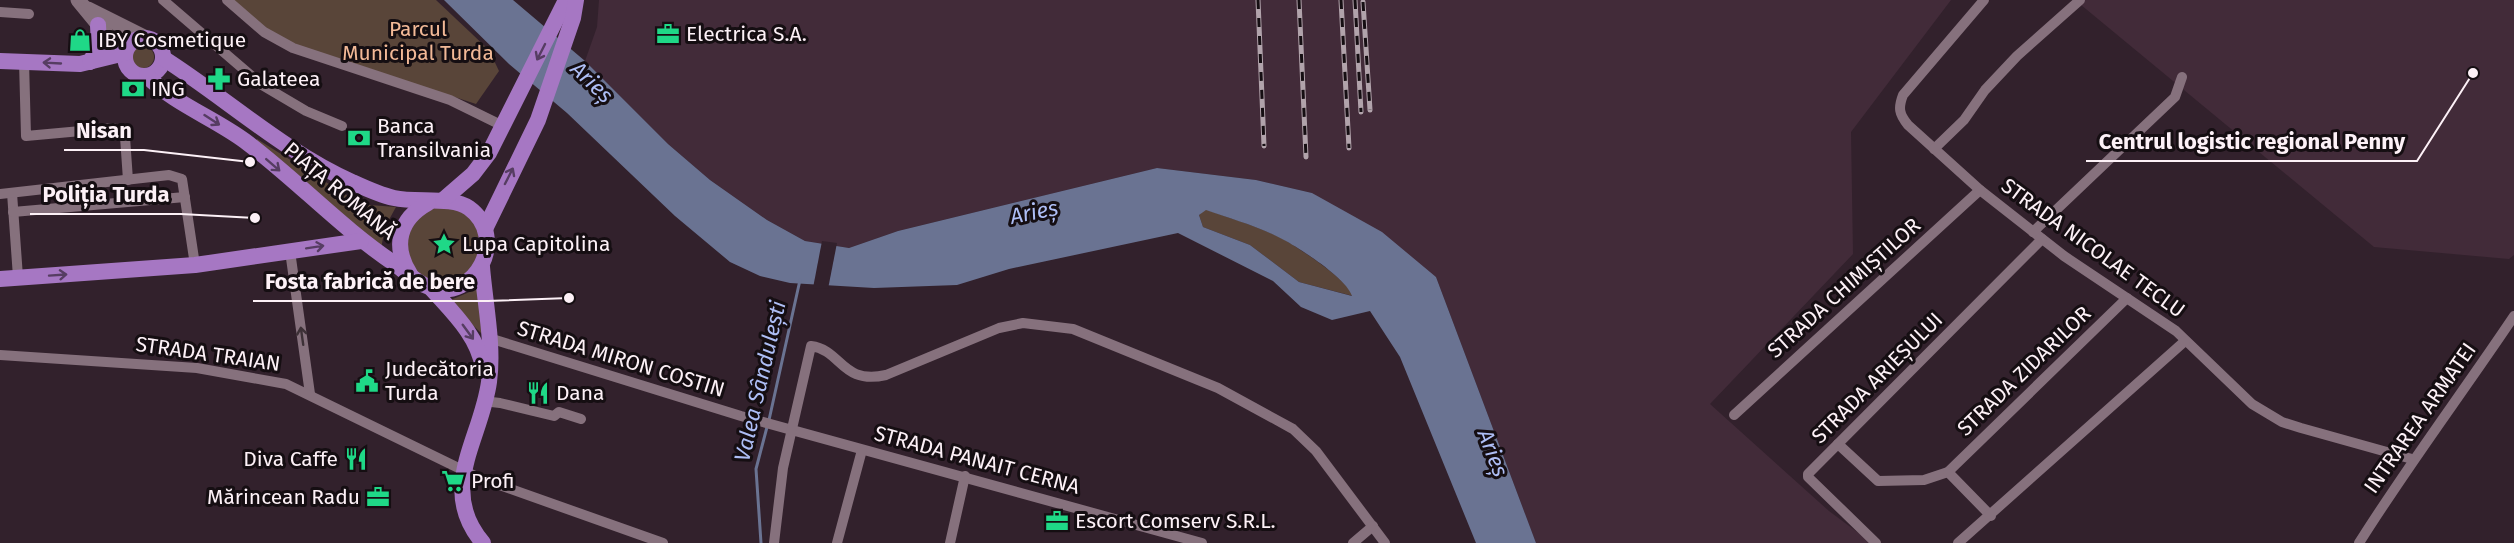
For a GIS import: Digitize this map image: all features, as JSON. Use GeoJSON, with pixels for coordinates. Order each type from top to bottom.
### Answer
{"type":"FeatureCollection","features":[{"type":"Feature","properties":{"kind":"main road"},"geometry":{"type":"LineString","coordinates":[[436,201],[473,174],[489,153],[519,93],[567,10],[576,0]]}},
{"type":"Feature","properties":{"kind":"main road"},"geometry":{"type":"LineString","coordinates":[[82,4],[160,46],[163,58],[161,66],[147,76],[130,70],[125,52],[98,25],[82,4]]}},
{"type":"Feature","properties":{"kind":"main road"},"geometry":{"type":"LineString","coordinates":[[430,287],[445,289],[459,286],[472,279],[482,267],[487,255],[485,229],[538,120],[567,10]]}},
{"type":"Feature","properties":{"kind":"main road"},"geometry":{"type":"LineString","coordinates":[[90,62],[99,46],[98,25]]}},
{"type":"Feature","properties":{"kind":"main road"},"geometry":{"type":"LineString","coordinates":[[0,61],[80,64],[125,52],[135,39],[144,37]]}},
{"type":"Feature","properties":{"kind":"main road","name":"PIAȚA ROMANĂ"},"geometry":{"type":"LineString","coordinates":[[163,58],[256,124],[351,182],[394,198],[436,201],[469,208],[485,229]]}},
{"type":"Feature","properties":{"kind":"main road","name":"PIAȚA ROMANĂ"},"geometry":{"type":"LineString","coordinates":[[147,76],[243,140],[361,241],[430,287],[475,342],[483,365],[484,399]]}},
{"type":"Feature","properties":{"kind":"main road","name":"PIAȚA ROMANĂ"},"geometry":{"type":"LineString","coordinates":[[410,274],[402,262],[399,248],[400,234],[406,220],[415,210],[436,201]]}},
{"type":"Feature","properties":{"kind":"main road"},"geometry":{"type":"LineString","coordinates":[[0,279],[195,265],[361,241]]}},
{"type":"Feature","properties":{"kind":"main road"},"geometry":{"type":"LineString","coordinates":[[482,267],[490,376],[464,471],[463,507],[471,526],[483,543]]}},
{"type":"Feature","properties":{"kind":"street"},"geometry":{"type":"LineString","coordinates":[[163,0],[262,85],[306,111],[342,126]]}},
{"type":"Feature","properties":{"kind":"street"},"geometry":{"type":"LineString","coordinates":[[227,0],[264,32],[293,48],[450,100],[503,126]]}},
{"type":"Feature","properties":{"kind":"street","name":"STRADA NICOLAE TECLU"},"geometry":{"type":"LineString","coordinates":[[1984,0],[1903,95],[1899,106],[1900,116],[1980,190],[2038,236],[2176,332],[2252,405],[2282,422],[2412,459]]}},
{"type":"Feature","properties":{"kind":"street"},"geometry":{"type":"LineString","coordinates":[[1934,149],[1964,120],[1985,90],[2017,56],[2080,0]]}},
{"type":"Feature","properties":{"kind":"street"},"geometry":{"type":"LineString","coordinates":[[0,12],[29,14]]}},
{"type":"Feature","properties":{"kind":"street"},"geometry":{"type":"LineString","coordinates":[[24,62],[26,136],[114,128],[125,137],[128,180]]}},
{"type":"Feature","properties":{"kind":"street","name":"STRADA ARIEȘULUI"},"geometry":{"type":"LineString","coordinates":[[1876,543],[1808,477],[1808,474],[2175,96],[2182,77]]}},
{"type":"Feature","properties":{"kind":"street"},"geometry":{"type":"LineString","coordinates":[[18,277],[13,212],[6,193],[170,175],[182,179],[195,265]]}},
{"type":"Feature","properties":{"kind":"street","name":"STRADA CHIMIȘTILOR"},"geometry":{"type":"LineString","coordinates":[[1734,415],[1980,190]]}},
{"type":"Feature","properties":{"kind":"street"},"geometry":{"type":"LineString","coordinates":[[13,212],[185,197]]}},
{"type":"Feature","properties":{"kind":"street"},"geometry":{"type":"LineString","coordinates":[[290,251],[310,394]]}},
{"type":"Feature","properties":{"kind":"street","name":"STRADA ZIDARILOR"},"geometry":{"type":"LineString","coordinates":[[1838,444],[1878,481],[1924,480],[1948,472],[2127,298]]}},
{"type":"Feature","properties":{"kind":"street","name":"INTRAREA ARMATEI"},"geometry":{"type":"LineString","coordinates":[[2359,543],[2412,459],[2459,398],[2514,315]]}},
{"type":"Feature","properties":{"kind":"street"},"geometry":{"type":"LineString","coordinates":[[774,543],[783,468],[811,345],[821,349],[847,370],[862,377],[874,378],[999,328],[1023,322],[1073,329],[1218,388],[1284,423],[1316,451],[1385,543]]}},
{"type":"Feature","properties":{"kind":"street","name":"STRADA MIRON COSTIN"},"geometry":{"type":"LineString","coordinates":[[489,338],[741,416]]}},
{"type":"Feature","properties":{"kind":"street","name":"STRADA NICOLAE TECLU"},"geometry":{"type":"LineString","coordinates":[[1958,543],[2185,341]]}},
{"type":"Feature","properties":{"kind":"street","name":"STRADA TRAIAN"},"geometry":{"type":"LineString","coordinates":[[0,355],[197,368],[271,380],[310,394],[464,471],[663,543]]}},
{"type":"Feature","properties":{"kind":"street"},"geometry":{"type":"LineString","coordinates":[[484,399],[554,416],[559,412],[581,419]]}},
{"type":"Feature","properties":{"kind":"street","name":"STRADA PANAIT CERNA"},"geometry":{"type":"LineString","coordinates":[[741,416],[1202,543]]}},
{"type":"Feature","properties":{"kind":"street"},"geometry":{"type":"LineString","coordinates":[[837,543],[862,450]]}},
{"type":"Feature","properties":{"kind":"street"},"geometry":{"type":"LineString","coordinates":[[1948,472],[1990,516]]}},
{"type":"Feature","properties":{"kind":"street"},"geometry":{"type":"LineString","coordinates":[[950,543],[965,476]]}},
{"type":"Feature","properties":{"kind":"street"},"geometry":{"type":"LineString","coordinates":[[1353,543],[1372,526]]}},
{"type":"Feature","properties":{"kind":"shaded area"},"geometry":{"type":"Polygon","coordinates":[[[599,0],[1951,0],[1851,132],[1853,254],[1710,404],[1829,511],[1872,543],[1536,543],[1436,277],[1312,193],[1256,180],[1157,168],[898,231],[849,248],[805,241],[767,220],[710,180],[668,144],[585,61],[597,27],[599,0]]]}},
{"type":"Feature","properties":{"kind":"shaded area"},"geometry":{"type":"Polygon","coordinates":[[[2075,0],[2514,0],[2514,255],[2509,259],[2374,247],[2075,0]]]}},
{"type":"Feature","properties":{"kind":"green space","name":"Parcul Municipal Turda"},"geometry":{"type":"Polygon","coordinates":[[[233,0],[436,0],[489,50],[499,71],[476,104],[295,45],[268,30],[233,0]]]}},
{"type":"Feature","properties":{"kind":"green space"},"geometry":{"type":"Polygon","coordinates":[[[143,46],[151,49],[154,57],[151,65],[143,68],[135,65],[132,57],[135,49],[143,46]]]}},
{"type":"Feature","properties":{"kind":"green space"},"geometry":{"type":"Polygon","coordinates":[[[257,139],[356,201],[370,205],[396,207],[385,227],[381,249],[255,142],[257,139]]]}},
{"type":"Feature","properties":{"kind":"green space"},"geometry":{"type":"Polygon","coordinates":[[[452,205],[476,221],[482,258],[455,285],[417,277],[403,242],[423,210],[452,205]]]}},
{"type":"Feature","properties":{"kind":"green space"},"geometry":{"type":"Polygon","coordinates":[[[1205,209],[1285,240],[1333,273],[1353,296],[1299,282],[1250,245],[1203,227],[1199,215],[1205,209]]]}},
{"type":"Feature","properties":{"kind":"green space"},"geometry":{"type":"Polygon","coordinates":[[[479,288],[482,334],[448,301],[479,288]]]}},
{"type":"Feature","properties":{"kind":"water","name":"Arieș"},"geometry":{"type":"Polygon","coordinates":[[[444,0],[513,0],[585,61],[668,144],[710,180],[767,220],[805,241],[849,248],[898,231],[1157,168],[1256,180],[1312,193],[1382,232],[1436,277],[1536,543],[1476,543],[1400,357],[1370,311],[1332,320],[1301,307],[1273,281],[1178,233],[1009,269],[957,285],[874,288],[790,283],[760,276],[730,262],[675,216],[567,113],[509,64],[444,0]],[[1206,210],[1199,215],[1203,227],[1250,245],[1299,282],[1352,296],[1342,281],[1333,273],[1292,244],[1266,231],[1206,210]]]}},
{"type":"Feature","properties":{"kind":"pier"},"geometry":{"type":"Polygon","coordinates":[[[822,241],[837,243],[828,289],[813,288],[822,241]]]}},
{"type":"Feature","properties":{"kind":"waterway","name":"Valea Sândulești"},"geometry":{"type":"LineString","coordinates":[[769,420],[800,280]]}},
{"type":"Feature","properties":{"kind":"waterway","name":"Valea Sândulești"},"geometry":{"type":"LineString","coordinates":[[761,543],[756,469],[767,427]]}},
{"type":"Feature","properties":{"kind":"railway"},"geometry":{"type":"LineString","coordinates":[[1258,0],[1264,146]]}},
{"type":"Feature","properties":{"kind":"railway"},"geometry":{"type":"LineString","coordinates":[[1299,0],[1306,157]]}},
{"type":"Feature","properties":{"kind":"railway"},"geometry":{"type":"LineString","coordinates":[[1341,0],[1349,148]]}},
{"type":"Feature","properties":{"kind":"railway"},"geometry":{"type":"LineString","coordinates":[[1355,0],[1361,112]]}},
{"type":"Feature","properties":{"kind":"railway"},"geometry":{"type":"LineString","coordinates":[[1363,2],[1370,110]]}},
{"type":"Feature","properties":{"kind":"place","name":"Electrica S.A."},"geometry":{"type":"Point","coordinates":[668,34]}},
{"type":"Feature","properties":{"kind":"place","name":"IBY Cosmetique"},"geometry":{"type":"Point","coordinates":[80,40]}},
{"type":"Feature","properties":{"kind":"place","name":"Centrul logistic regional Penny"},"geometry":{"type":"Point","coordinates":[2473,73]}},
{"type":"Feature","properties":{"kind":"place","name":"Galateea"},"geometry":{"type":"Point","coordinates":[219,79]}},
{"type":"Feature","properties":{"kind":"place","name":"ING"},"geometry":{"type":"Point","coordinates":[133,89]}},
{"type":"Feature","properties":{"kind":"place","name":"Banca Transilvania"},"geometry":{"type":"Point","coordinates":[359,138]}},
{"type":"Feature","properties":{"kind":"place","name":"Nisan"},"geometry":{"type":"Point","coordinates":[250,162]}},
{"type":"Feature","properties":{"kind":"place","name":"Poliția Turda"},"geometry":{"type":"Point","coordinates":[255,218]}},
{"type":"Feature","properties":{"kind":"place","name":"Lupa Capitolina"},"geometry":{"type":"Point","coordinates":[444,244]}},
{"type":"Feature","properties":{"kind":"place","name":"Fosta fabrică de bere"},"geometry":{"type":"Point","coordinates":[569,298]}},
{"type":"Feature","properties":{"kind":"place","name":"Judecătoria Turda"},"geometry":{"type":"Point","coordinates":[367,381]}},
{"type":"Feature","properties":{"kind":"place","name":"Dana"},"geometry":{"type":"Point","coordinates":[538,393]}},
{"type":"Feature","properties":{"kind":"place","name":"Diva Caffe"},"geometry":{"type":"Point","coordinates":[356,459]}},
{"type":"Feature","properties":{"kind":"place","name":"Profi"},"geometry":{"type":"Point","coordinates":[453,481]}},
{"type":"Feature","properties":{"kind":"place","name":"Mărincean Radu"},"geometry":{"type":"Point","coordinates":[378,497]}},
{"type":"Feature","properties":{"kind":"place","name":"Escort Comserv S.R.L."},"geometry":{"type":"Point","coordinates":[1057,521]}}]}
